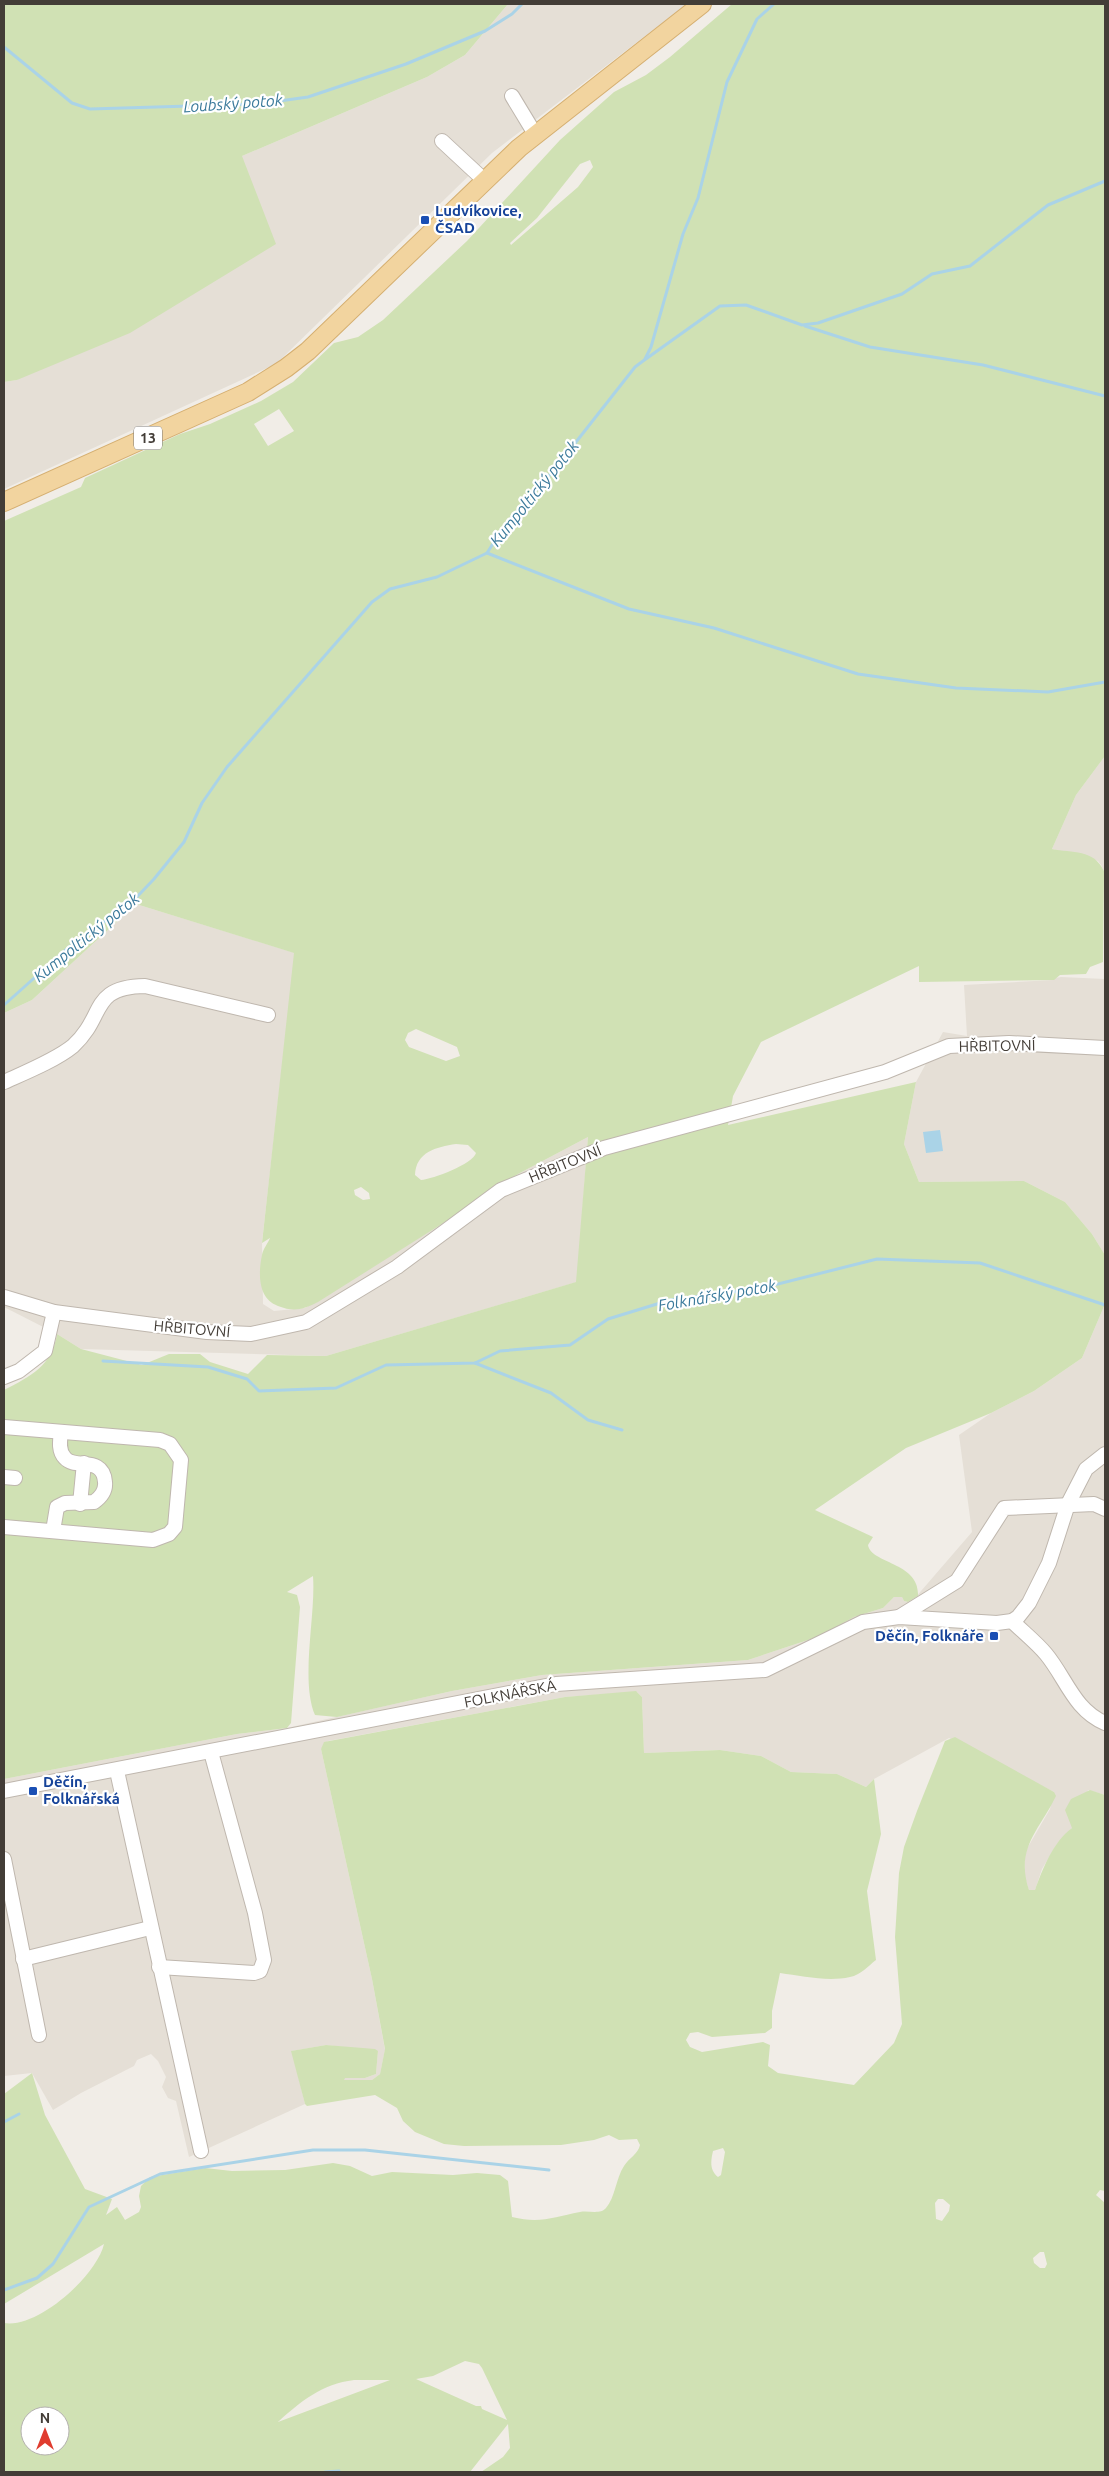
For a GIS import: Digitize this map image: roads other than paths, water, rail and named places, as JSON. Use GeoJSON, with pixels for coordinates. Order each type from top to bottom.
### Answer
{"type":"FeatureCollection","features":[{"type":"Feature","properties":{"kind":"main road","name":"13"},"geometry":{"type":"LineString","coordinates":[[4,502],[248,392],[286,368],[314,345],[484,180],[535,134],[702,4]]}},
{"type":"Feature","properties":{"kind":"street"},"geometry":{"type":"LineString","coordinates":[[512,96],[535,134]]}},
{"type":"Feature","properties":{"kind":"street"},"geometry":{"type":"LineString","coordinates":[[442,141],[484,180]]}},
{"type":"Feature","properties":{"kind":"street"},"geometry":{"type":"LineString","coordinates":[[4,1082],[71,1048],[83,1036],[108,993],[124,986],[144,986],[268,1014]]}},
{"type":"Feature","properties":{"kind":"street","name":"HŘBITOVNÍ"},"geometry":{"type":"LineString","coordinates":[[4,1297],[54,1312],[207,1332],[250,1334],[306,1322],[397,1268],[501,1190],[604,1148],[885,1072],[949,1046],[1009,1044],[1105,1048]]}},
{"type":"Feature","properties":{"kind":"street"},"geometry":{"type":"LineString","coordinates":[[4,1377],[19,1371],[45,1351],[54,1312]]}},
{"type":"Feature","properties":{"kind":"street"},"geometry":{"type":"LineString","coordinates":[[4,1427],[160,1440],[170,1444],[181,1460],[174,1527],[169,1534],[153,1540],[4,1527]]}},
{"type":"Feature","properties":{"kind":"street"},"geometry":{"type":"LineString","coordinates":[[53,1531],[57,1507],[65,1503],[88,1504],[99,1498],[105,1485],[103,1474],[98,1468],[84,1463],[67,1461],[63,1457],[61,1452],[61,1432]]}},
{"type":"Feature","properties":{"kind":"street"},"geometry":{"type":"LineString","coordinates":[[1105,1454],[1086,1468],[1068,1504],[1049,1563],[1029,1603],[1018,1617],[1012,1621],[1046,1654],[1076,1701],[1092,1717],[1105,1723]]}},
{"type":"Feature","properties":{"kind":"street"},"geometry":{"type":"LineString","coordinates":[[80,1504],[84,1463]]}},
{"type":"Feature","properties":{"kind":"street"},"geometry":{"type":"LineString","coordinates":[[1079,1485],[1100,1506]]}},
{"type":"Feature","properties":{"kind":"street"},"geometry":{"type":"LineString","coordinates":[[899,1617],[957,1581],[1004,1508],[1068,1504],[1100,1506]]}},
{"type":"Feature","properties":{"kind":"street","name":"FOLKNÁŘSKÁ"},"geometry":{"type":"LineString","coordinates":[[4,1791],[117,1771],[556,1684],[765,1670],[863,1622],[899,1617],[997,1624],[1012,1621]]}},
{"type":"Feature","properties":{"kind":"street"},"geometry":{"type":"LineString","coordinates":[[159,1967],[254,1973],[260,1971],[264,1963],[255,1913],[211,1752]]}},
{"type":"Feature","properties":{"kind":"street"},"geometry":{"type":"LineString","coordinates":[[117,1771],[150,1928],[201,2151]]}},
{"type":"Feature","properties":{"kind":"street"},"geometry":{"type":"LineString","coordinates":[[4,1860],[39,2034]]}},
{"type":"Feature","properties":{"kind":"street"},"geometry":{"type":"LineString","coordinates":[[23,1959],[150,1928]]}},
{"type":"Feature","properties":{"kind":"water"},"geometry":{"type":"Polygon","coordinates":[[[940,1130],[943,1151],[926,1153],[923,1132],[940,1130]]]}},
{"type":"Feature","properties":{"kind":"waterway","name":"Loubský potok"},"geometry":{"type":"LineString","coordinates":[[4,47],[72,103],[90,109],[258,104],[308,97],[406,64],[485,31],[512,14],[522,4]]}},
{"type":"Feature","properties":{"kind":"waterway"},"geometry":{"type":"LineString","coordinates":[[645,359],[651,347],[683,234],[698,198],[727,82],[757,19],[774,4]]}},
{"type":"Feature","properties":{"kind":"waterway","name":"Kumpoltický potok"},"geometry":{"type":"LineString","coordinates":[[4,1005],[69,947],[133,901],[154,879],[184,842],[202,803],[227,767],[372,602],[390,589],[437,577],[487,553],[505,525],[554,470],[635,367],[643,361],[720,306],[746,305],[802,325],[818,323],[902,294],[932,274],[970,266],[1048,205],[1105,181]]}},
{"type":"Feature","properties":{"kind":"waterway"},"geometry":{"type":"LineString","coordinates":[[805,326],[870,347],[983,365],[1105,396]]}},
{"type":"Feature","properties":{"kind":"waterway"},"geometry":{"type":"LineString","coordinates":[[487,553],[629,609],[714,628],[858,674],[956,688],[1048,692],[1105,682]]}},
{"type":"Feature","properties":{"kind":"waterway","name":"Folknářský potok"},"geometry":{"type":"LineString","coordinates":[[103,1361],[208,1367],[247,1379],[259,1391],[336,1388],[386,1365],[475,1363],[500,1351],[570,1345],[608,1319],[670,1300],[762,1288],[877,1259],[980,1263],[1105,1305]]}},
{"type":"Feature","properties":{"kind":"waterway"},"geometry":{"type":"LineString","coordinates":[[475,1363],[551,1393],[588,1420],[622,1430]]}},
{"type":"Feature","properties":{"kind":"waterway"},"geometry":{"type":"LineString","coordinates":[[4,2122],[19,2114]]}},
{"type":"Feature","properties":{"kind":"waterway"},"geometry":{"type":"LineString","coordinates":[[4,2290],[37,2278],[53,2264],[89,2207],[160,2174],[313,2150],[365,2150],[549,2170]]}},
{"type":"Feature","properties":{"kind":"waterway"},"geometry":{"type":"LineString","coordinates":[[325,2472],[339,2471]]}},
{"type":"Feature","properties":{"kind":"place","name":"Ludvíkovice, ČSAD"},"geometry":{"type":"Point","coordinates":[425,220]}},
{"type":"Feature","properties":{"kind":"place","name":"Děčín, Folknáře"},"geometry":{"type":"Point","coordinates":[994,1636]}},
{"type":"Feature","properties":{"kind":"place","name":"Děčín, Folknářská"},"geometry":{"type":"Point","coordinates":[33,1791]}}]}
